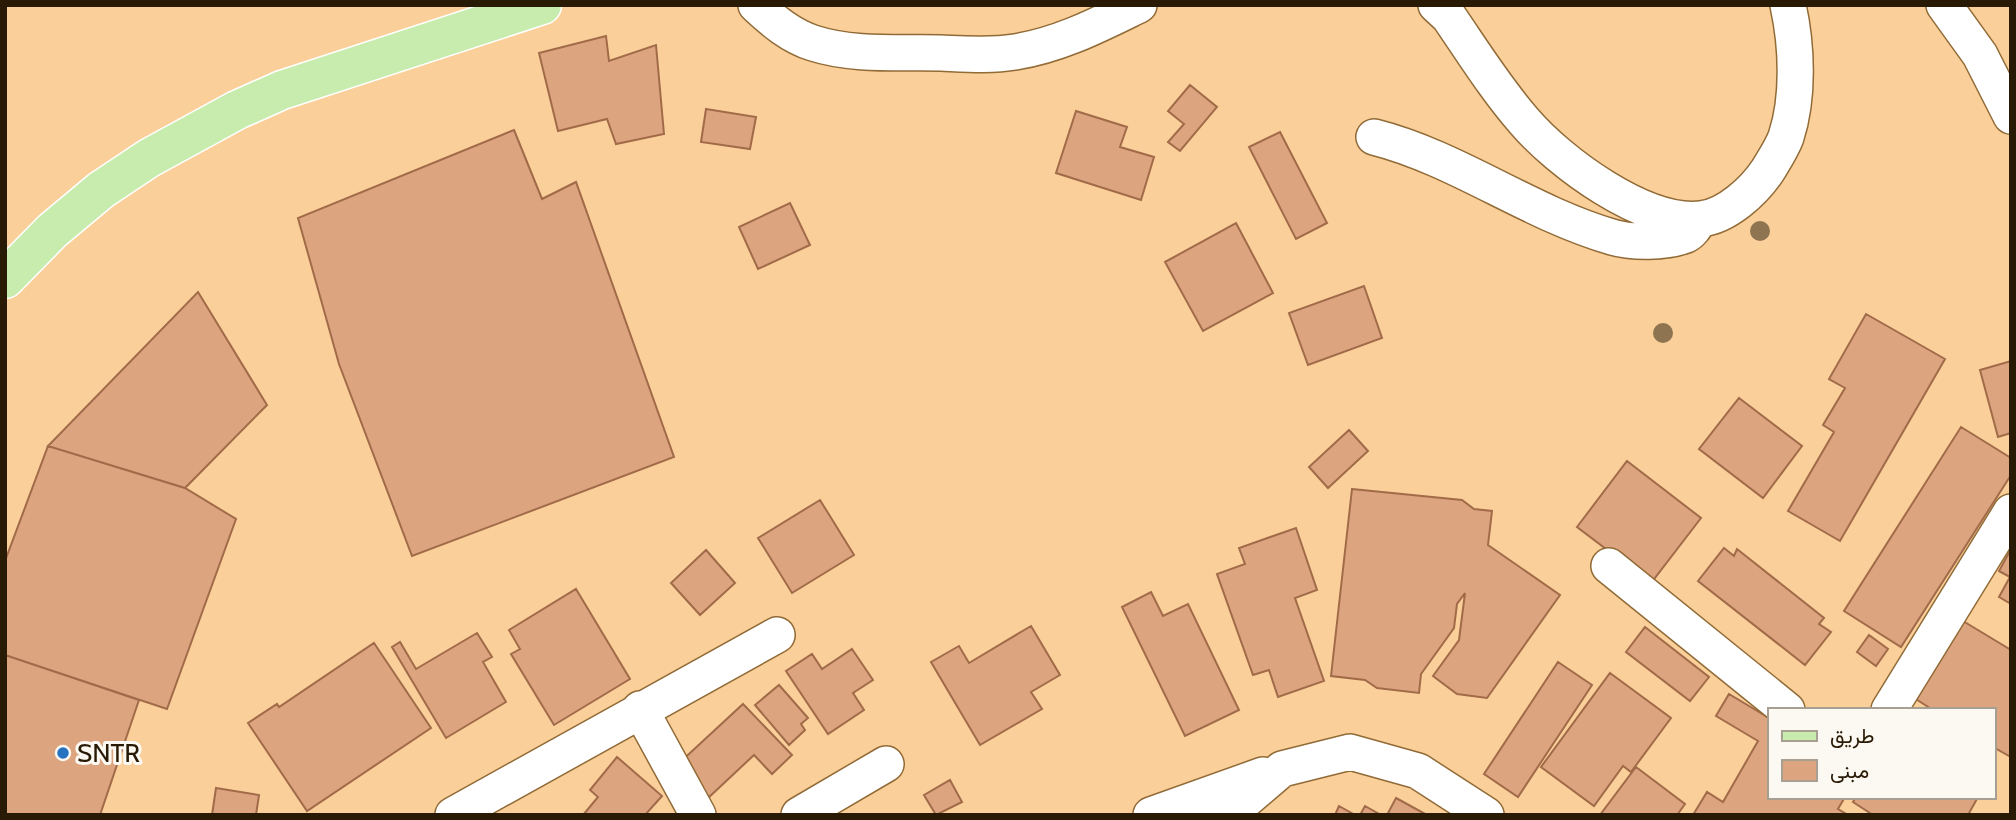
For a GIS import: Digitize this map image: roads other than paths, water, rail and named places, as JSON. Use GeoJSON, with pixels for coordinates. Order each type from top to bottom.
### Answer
{"type":"FeatureCollection","features":[{"type":"Feature","properties":{"kind":"main road"},"geometry":{"type":"LineString","coordinates":[[5,279],[51,231],[101,190],[149,158],[237,110],[282,90],[542,5]]}},
{"type":"Feature","properties":{"kind":"street"},"geometry":{"type":"LineString","coordinates":[[756,5],[790,33],[814,44],[861,51],[978,54],[1014,53],[1051,44],[1086,31],[1139,5]]}},
{"type":"Feature","properties":{"kind":"street"},"geometry":{"type":"LineString","coordinates":[[1436,5],[1449,17],[1523,120],[1552,150],[1586,177],[1622,198],[1663,215],[1700,219],[1724,212],[1746,195],[1766,172],[1785,140],[1792,113],[1794,75],[1793,25],[1788,5]]}},
{"type":"Feature","properties":{"kind":"street"},"geometry":{"type":"LineString","coordinates":[[1944,5],[1980,55],[2011,116]]}},
{"type":"Feature","properties":{"kind":"street"},"geometry":{"type":"LineString","coordinates":[[1374,137],[1402,145],[1555,215],[1613,238],[1669,239],[1689,234],[1700,219]]}},
{"type":"Feature","properties":{"kind":"street"},"geometry":{"type":"LineString","coordinates":[[1890,708],[2011,512]]}},
{"type":"Feature","properties":{"kind":"street"},"geometry":{"type":"LineString","coordinates":[[1609,566],[1785,708]]}},
{"type":"Feature","properties":{"kind":"street"},"geometry":{"type":"LineString","coordinates":[[453,815],[640,709],[778,635]]}},
{"type":"Feature","properties":{"kind":"street"},"geometry":{"type":"LineString","coordinates":[[640,709],[698,815]]}},
{"type":"Feature","properties":{"kind":"street"},"geometry":{"type":"LineString","coordinates":[[1150,815],[1282,769],[1350,752],[1418,771],[1486,815]]}},
{"type":"Feature","properties":{"kind":"street"},"geometry":{"type":"LineString","coordinates":[[799,815],[886,764]]}},
{"type":"Feature","properties":{"kind":"street"},"geometry":{"type":"LineString","coordinates":[[1228,815],[1282,769]]}},
{"type":"Feature","properties":{"kind":"place","name":"SNTR"},"geometry":{"type":"Point","coordinates":[63,753]}}]}
